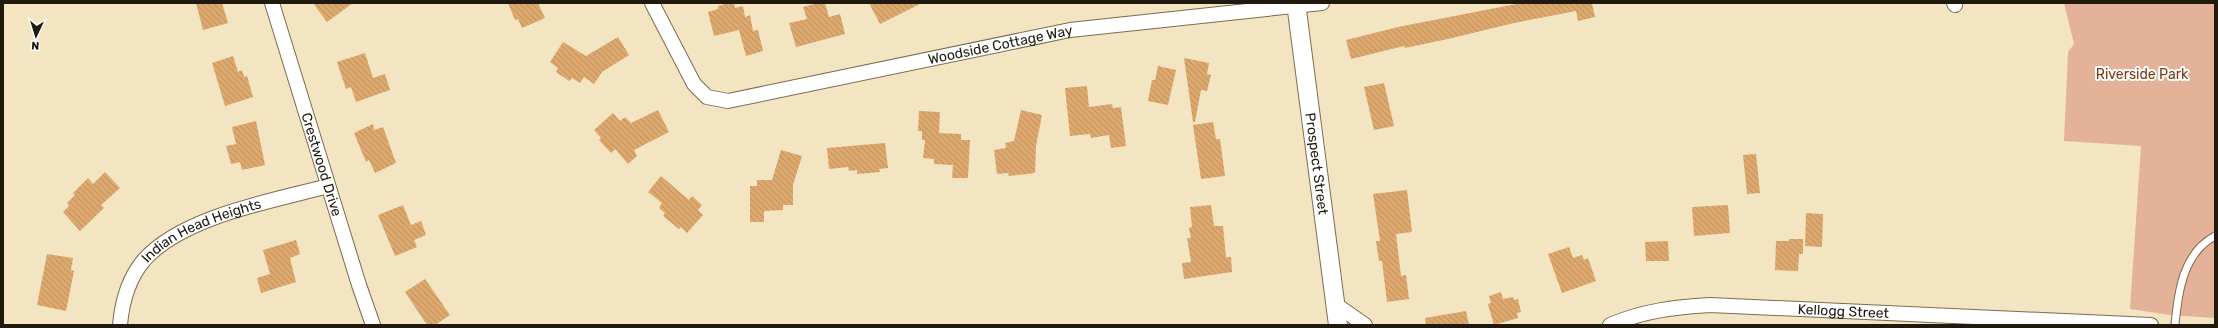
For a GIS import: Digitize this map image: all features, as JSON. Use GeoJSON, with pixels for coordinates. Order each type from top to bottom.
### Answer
{"type":"FeatureCollection","features":[{"type":"Feature","properties":{"kind":"street","name":"Crestwood Drive"},"geometry":{"type":"LineString","coordinates":[[272,3],[328,186],[373,325]]}},
{"type":"Feature","properties":{"kind":"street","name":"Woodside Cottage Way"},"geometry":{"type":"LineString","coordinates":[[652,3],[694,84],[707,97],[723,100],[739,100],[1070,30],[1322,3]]}},
{"type":"Feature","properties":{"kind":"street","name":"Prospect Street"},"geometry":{"type":"LineString","coordinates":[[1296,5],[1338,325]]}},
{"type":"Feature","properties":{"kind":"street","name":"Indian Head Heights"},"geometry":{"type":"LineString","coordinates":[[120,325],[125,294],[132,278],[143,261],[171,238],[218,217],[328,186]]}},
{"type":"Feature","properties":{"kind":"street"},"geometry":{"type":"LineString","coordinates":[[1335,304],[1365,325]]}},
{"type":"Feature","properties":{"kind":"street","name":"Kellogg Street"},"geometry":{"type":"LineString","coordinates":[[1610,325],[1640,313],[1661,309],[1710,305],[2150,325]]}},
{"type":"Feature","properties":{"kind":"lane"},"geometry":{"type":"LineString","coordinates":[[2175,325],[2178,292],[2192,255],[2203,242],[2215,236]]}},
{"type":"Feature","properties":{"kind":"green space","name":"Riverside Park"},"geometry":{"type":"Polygon","coordinates":[[[2064,3],[2215,3],[2215,318],[2170,315],[2130,309],[2141,146],[2064,141],[2068,52],[2074,44],[2064,3]]]}},
{"type":"Feature","properties":{"kind":"building"},"geometry":{"type":"Polygon","coordinates":[[[196,3],[222,3],[228,23],[203,30],[196,3]]]}},
{"type":"Feature","properties":{"kind":"building"},"geometry":{"type":"Polygon","coordinates":[[[313,3],[353,3],[327,22],[313,3]]]}},
{"type":"Feature","properties":{"kind":"building"},"geometry":{"type":"Polygon","coordinates":[[[508,3],[538,3],[545,18],[522,28],[518,19],[515,20],[508,3]]]}},
{"type":"Feature","properties":{"kind":"building"},"geometry":{"type":"Polygon","coordinates":[[[734,3],[735,8],[743,6],[745,17],[750,15],[753,31],[758,30],[763,51],[746,56],[739,30],[714,36],[708,12],[718,9],[718,6],[734,3]]]}},
{"type":"Feature","properties":{"kind":"building"},"geometry":{"type":"Polygon","coordinates":[[[818,3],[825,3],[829,17],[840,14],[845,34],[796,47],[789,23],[807,19],[803,7],[818,3]]]}},
{"type":"Feature","properties":{"kind":"building"},"geometry":{"type":"Polygon","coordinates":[[[869,3],[922,3],[880,24],[869,3]]]}},
{"type":"Feature","properties":{"kind":"building"},"geometry":{"type":"Polygon","coordinates":[[[1521,3],[1592,3],[1595,17],[1578,21],[1576,11],[1514,23],[1405,48],[1404,46],[1351,59],[1346,40],[1398,27],[1521,3]]]}},
{"type":"Feature","properties":{"kind":"building"},"geometry":{"type":"Polygon","coordinates":[[[618,37],[629,55],[602,72],[594,84],[584,77],[580,83],[572,78],[569,81],[556,72],[558,68],[550,62],[563,42],[586,56],[618,37]]]}},
{"type":"Feature","properties":{"kind":"building"},"geometry":{"type":"Polygon","coordinates":[[[365,53],[373,78],[385,74],[390,90],[356,102],[351,87],[346,89],[337,62],[365,53]]]}},
{"type":"Feature","properties":{"kind":"building"},"geometry":{"type":"Polygon","coordinates":[[[233,56],[238,72],[242,70],[244,77],[247,76],[253,97],[225,106],[212,63],[233,56]]]}},
{"type":"Feature","properties":{"kind":"building"},"geometry":{"type":"Polygon","coordinates":[[[1184,58],[1209,63],[1207,74],[1211,75],[1207,91],[1201,90],[1195,122],[1193,122],[1184,58]]]}},
{"type":"Feature","properties":{"kind":"building"},"geometry":{"type":"Polygon","coordinates":[[[1158,66],[1176,70],[1168,105],[1148,101],[1152,80],[1155,80],[1158,66]]]}},
{"type":"Feature","properties":{"kind":"building"},"geometry":{"type":"Polygon","coordinates":[[[1384,83],[1394,126],[1374,130],[1364,87],[1384,83]]]}},
{"type":"Feature","properties":{"kind":"building"},"geometry":{"type":"Polygon","coordinates":[[[1087,86],[1089,107],[1112,104],[1113,108],[1121,107],[1126,146],[1111,148],[1109,135],[1091,138],[1090,134],[1070,136],[1065,88],[1087,86]]]}},
{"type":"Feature","properties":{"kind":"building"},"geometry":{"type":"Polygon","coordinates":[[[658,110],[669,132],[634,150],[637,156],[628,164],[615,149],[611,153],[599,140],[601,138],[594,130],[613,113],[620,121],[625,117],[631,123],[658,110]]]}},
{"type":"Feature","properties":{"kind":"building"},"geometry":{"type":"Polygon","coordinates":[[[1021,110],[1042,115],[1036,146],[1035,173],[1009,176],[1008,173],[997,174],[994,150],[1006,148],[1005,143],[1014,141],[1021,110]]]}},
{"type":"Feature","properties":{"kind":"building"},"geometry":{"type":"Polygon","coordinates":[[[919,111],[940,112],[939,133],[961,134],[961,140],[970,140],[968,178],[952,178],[953,165],[934,164],[934,159],[923,158],[925,140],[922,140],[922,131],[918,131],[919,111]]]}},
{"type":"Feature","properties":{"kind":"building"},"geometry":{"type":"Polygon","coordinates":[[[256,121],[265,165],[242,170],[240,162],[231,164],[226,146],[236,144],[232,127],[256,121]]]}},
{"type":"Feature","properties":{"kind":"building"},"geometry":{"type":"Polygon","coordinates":[[[1213,122],[1216,139],[1220,139],[1225,176],[1201,179],[1193,125],[1213,122]]]}},
{"type":"Feature","properties":{"kind":"building"},"geometry":{"type":"Polygon","coordinates":[[[373,124],[374,130],[383,127],[396,163],[375,173],[369,160],[366,162],[354,133],[373,124]]]}},
{"type":"Feature","properties":{"kind":"building"},"geometry":{"type":"Polygon","coordinates":[[[885,143],[888,168],[879,169],[880,172],[857,174],[857,170],[849,171],[848,167],[829,169],[827,148],[885,143]]]}},
{"type":"Feature","properties":{"kind":"building"},"geometry":{"type":"Polygon","coordinates":[[[781,150],[802,156],[793,185],[793,205],[783,205],[783,210],[764,211],[764,222],[750,222],[750,186],[757,186],[757,180],[772,180],[781,150]]]}},
{"type":"Feature","properties":{"kind":"building"},"geometry":{"type":"Polygon","coordinates":[[[1756,154],[1760,193],[1747,194],[1743,155],[1756,154]]]}},
{"type":"Feature","properties":{"kind":"building"},"geometry":{"type":"Polygon","coordinates":[[[105,172],[120,188],[101,205],[104,208],[80,231],[63,212],[69,206],[67,203],[75,195],[73,193],[88,178],[93,184],[105,172]]]}},
{"type":"Feature","properties":{"kind":"building"},"geometry":{"type":"Polygon","coordinates":[[[661,176],[689,200],[692,196],[702,205],[698,210],[703,215],[687,233],[681,227],[679,229],[663,216],[665,213],[659,208],[662,203],[648,192],[661,176]]]}},
{"type":"Feature","properties":{"kind":"building"},"geometry":{"type":"Polygon","coordinates":[[[1407,190],[1412,232],[1396,234],[1401,276],[1406,275],[1409,299],[1387,302],[1382,261],[1379,261],[1376,241],[1380,241],[1373,194],[1407,190]]]}},
{"type":"Feature","properties":{"kind":"building"},"geometry":{"type":"Polygon","coordinates":[[[403,205],[411,225],[421,221],[426,235],[414,240],[417,247],[395,256],[378,215],[403,205]]]}},
{"type":"Feature","properties":{"kind":"building"},"geometry":{"type":"Polygon","coordinates":[[[1211,205],[1214,226],[1223,226],[1226,257],[1231,257],[1232,272],[1184,279],[1182,263],[1191,262],[1187,238],[1191,238],[1189,228],[1192,227],[1190,207],[1211,205]]]}},
{"type":"Feature","properties":{"kind":"building"},"geometry":{"type":"Polygon","coordinates":[[[1728,205],[1730,233],[1694,236],[1692,207],[1728,205]]]}},
{"type":"Feature","properties":{"kind":"building"},"geometry":{"type":"Polygon","coordinates":[[[1806,213],[1823,214],[1822,247],[1805,246],[1806,213]]]}},
{"type":"Feature","properties":{"kind":"building"},"geometry":{"type":"Polygon","coordinates":[[[1789,239],[1803,239],[1803,254],[1799,254],[1798,271],[1775,270],[1776,241],[1789,241],[1789,239]]]}},
{"type":"Feature","properties":{"kind":"building"},"geometry":{"type":"Polygon","coordinates":[[[296,240],[300,254],[290,258],[296,282],[261,293],[257,278],[270,274],[263,250],[296,240]]]}},
{"type":"Feature","properties":{"kind":"building"},"geometry":{"type":"Polygon","coordinates":[[[1668,241],[1669,261],[1646,261],[1645,242],[1668,241]]]}},
{"type":"Feature","properties":{"kind":"building"},"geometry":{"type":"Polygon","coordinates":[[[1569,247],[1573,258],[1582,255],[1584,260],[1588,258],[1596,281],[1562,293],[1548,254],[1569,247]]]}},
{"type":"Feature","properties":{"kind":"building"},"geometry":{"type":"Polygon","coordinates":[[[47,254],[73,258],[71,270],[74,271],[66,311],[37,305],[47,254]]]}},
{"type":"Feature","properties":{"kind":"building"},"geometry":{"type":"Polygon","coordinates":[[[425,279],[450,315],[435,325],[427,325],[405,292],[425,279]]]}},
{"type":"Feature","properties":{"kind":"building"},"geometry":{"type":"Polygon","coordinates":[[[1501,292],[1503,299],[1513,297],[1514,300],[1518,299],[1521,312],[1517,313],[1518,318],[1494,325],[1488,304],[1491,303],[1489,296],[1501,292]]]}},
{"type":"Feature","properties":{"kind":"building"},"geometry":{"type":"Polygon","coordinates":[[[1466,311],[1469,325],[1426,325],[1425,318],[1466,311]]]}}]}
